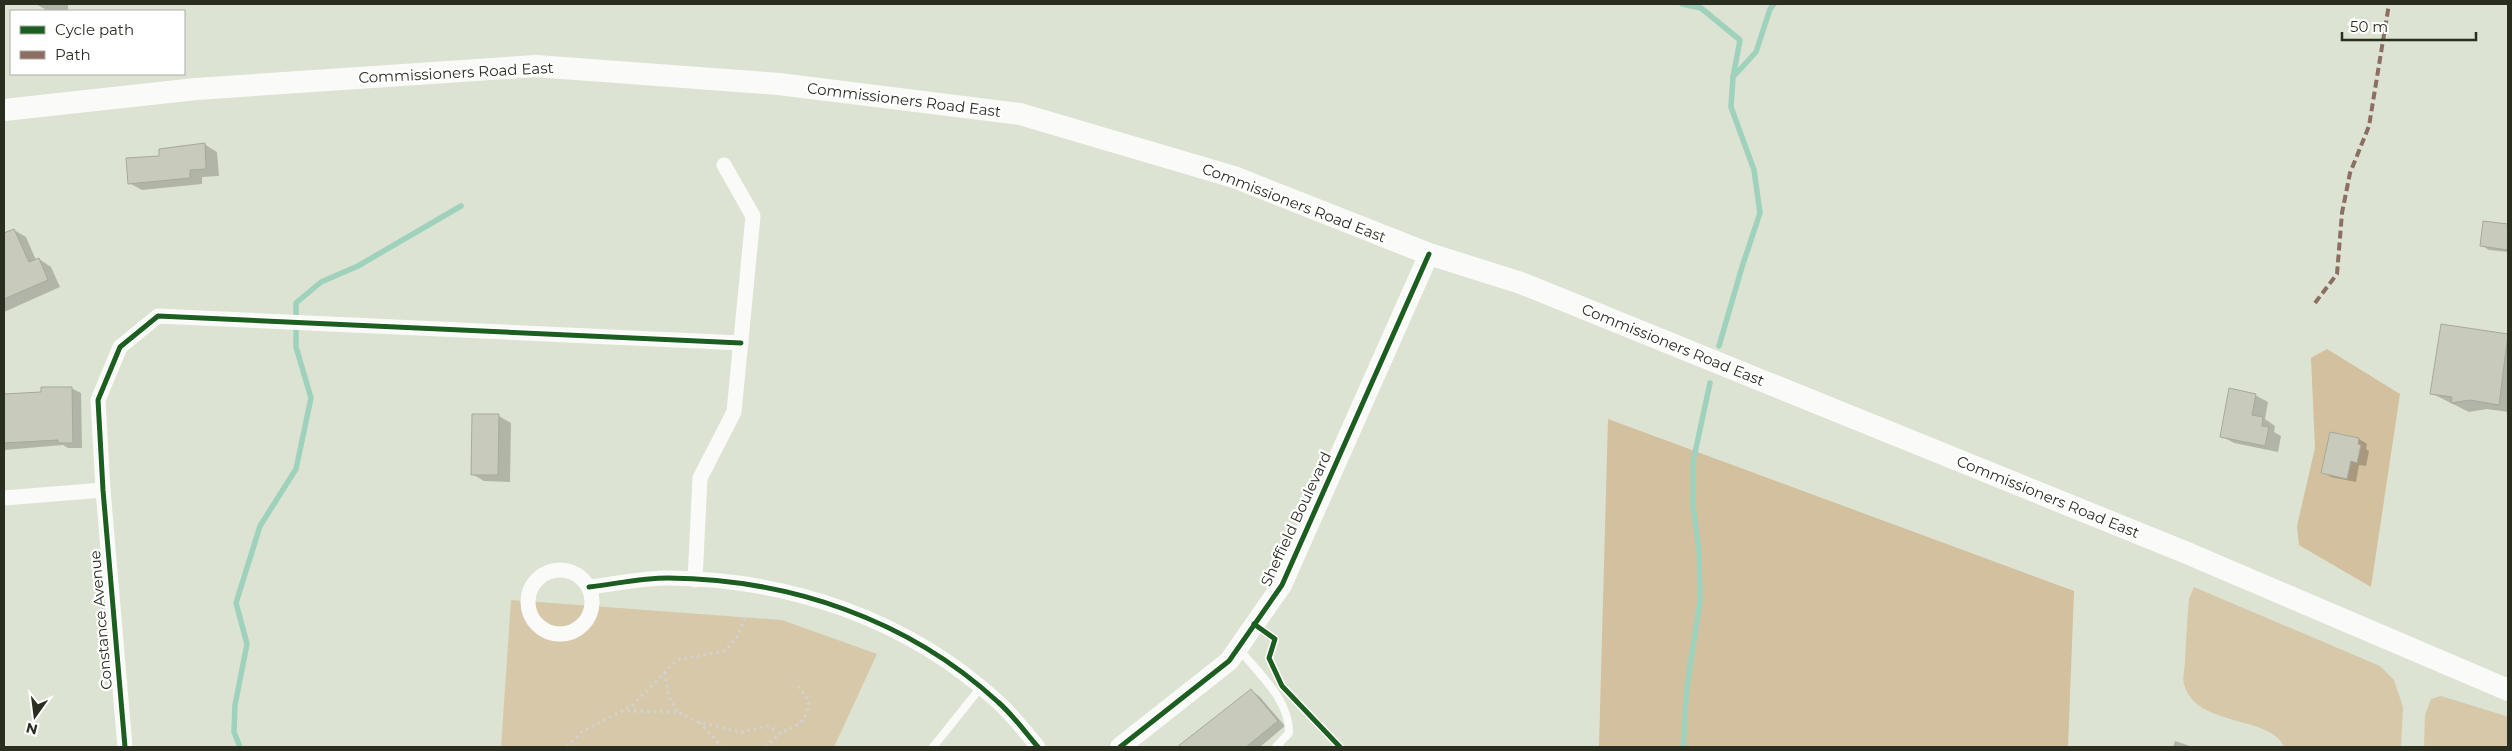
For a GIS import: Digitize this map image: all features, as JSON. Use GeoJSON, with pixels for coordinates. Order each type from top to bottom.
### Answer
{"type":"FeatureCollection","features":[{"type":"Feature","properties":{"kind":"main road","name":"Commissioners Road East"},"geometry":{"type":"LineString","coordinates":[[4,110],[196,89],[536,66],[779,84],[1020,114],[1234,177],[1429,254],[1521,283],[2187,553],[2508,690]]}},
{"type":"Feature","properties":{"kind":"street"},"geometry":{"type":"LineString","coordinates":[[695,580],[700,478],[734,412],[753,216],[724,166]]}},
{"type":"Feature","properties":{"kind":"street","name":"Sheffield Boulevard"},"geometry":{"type":"LineString","coordinates":[[1120,747],[1229,661],[1282,585],[1429,254]]}},
{"type":"Feature","properties":{"kind":"street","name":"Constance Avenue"},"geometry":{"type":"LineString","coordinates":[[125,747],[102,490],[98,400],[120,347],[158,316],[741,343]]}},
{"type":"Feature","properties":{"kind":"street"},"geometry":{"type":"LineString","coordinates":[[4,498],[102,490]]}},
{"type":"Feature","properties":{"kind":"street"},"geometry":{"type":"LineString","coordinates":[[569,571],[579,575],[589,588],[593,602],[591,612],[587,621],[580,628],[560,635],[539,627],[532,618],[528,608],[528,596],[532,586],[539,577],[549,572],[569,571]]}},
{"type":"Feature","properties":{"kind":"street"},"geometry":{"type":"LineString","coordinates":[[589,588],[667,578],[748,584],[821,600],[880,622],[921,643],[982,687],[1000,704],[1038,747]]}},
{"type":"Feature","properties":{"kind":"lane"},"geometry":{"type":"LineString","coordinates":[[1238,648],[1284,706],[1290,722],[1289,733],[1276,747]]}},
{"type":"Feature","properties":{"kind":"lane"},"geometry":{"type":"LineString","coordinates":[[933,747],[982,687]]}},
{"type":"Feature","properties":{"kind":"path"},"geometry":{"type":"LineString","coordinates":[[567,747],[583,731],[632,706],[677,660],[725,651],[736,637],[745,618]]}},
{"type":"Feature","properties":{"kind":"path"},"geometry":{"type":"LineString","coordinates":[[665,672],[668,694],[677,712]]}},
{"type":"Feature","properties":{"kind":"path"},"geometry":{"type":"LineString","coordinates":[[765,747],[781,733],[800,725],[807,716],[809,701],[797,685]]}},
{"type":"Feature","properties":{"kind":"path"},"geometry":{"type":"LineString","coordinates":[[621,711],[677,712],[698,722],[742,732],[767,726],[781,733]]}},
{"type":"Feature","properties":{"kind":"path"},"geometry":{"type":"LineString","coordinates":[[698,722],[722,747]]}},
{"type":"Feature","properties":{"kind":"shaded area"},"geometry":{"type":"Polygon","coordinates":[[[2327,349],[2400,394],[2371,587],[2299,545],[2297,526],[2315,448],[2311,358],[2327,349]]]}},
{"type":"Feature","properties":{"kind":"shaded area"},"geometry":{"type":"Polygon","coordinates":[[[1608,419],[2074,591],[2068,747],[1599,747],[1608,419]]]}},
{"type":"Feature","properties":{"kind":"shaded area"},"geometry":{"type":"Polygon","coordinates":[[[2194,587],[2380,666],[2394,680],[2403,707],[2401,747],[2284,747],[2277,737],[2265,730],[2217,715],[2203,708],[2191,698],[2183,682],[2189,599],[2194,587]]]}},
{"type":"Feature","properties":{"kind":"shaded area"},"geometry":{"type":"Polygon","coordinates":[[[511,600],[782,620],[877,654],[834,747],[501,747],[511,600]]]}},
{"type":"Feature","properties":{"kind":"shaded area"},"geometry":{"type":"Polygon","coordinates":[[[2441,696],[2506,716],[2508,718],[2508,747],[2424,747],[2425,715],[2431,699],[2441,696]]]}},
{"type":"Feature","properties":{"kind":"building"},"geometry":{"type":"Polygon","coordinates":[[[205,143],[206,169],[190,170],[190,178],[128,184],[126,158],[159,156],[159,149],[205,143]]]}},
{"type":"Feature","properties":{"kind":"building"},"geometry":{"type":"Polygon","coordinates":[[[2483,221],[2508,224],[2508,250],[2480,246],[2483,221]]]}},
{"type":"Feature","properties":{"kind":"building"},"geometry":{"type":"Polygon","coordinates":[[[14,229],[29,262],[39,258],[48,280],[4,299],[4,233],[14,229]]]}},
{"type":"Feature","properties":{"kind":"building"},"geometry":{"type":"Polygon","coordinates":[[[2441,324],[2508,334],[2499,405],[2470,400],[2451,403],[2452,397],[2430,394],[2441,324]]]}},
{"type":"Feature","properties":{"kind":"building"},"geometry":{"type":"Polygon","coordinates":[[[41,387],[72,387],[73,443],[58,443],[58,440],[4,443],[4,394],[41,392],[41,387]]]}},
{"type":"Feature","properties":{"kind":"building"},"geometry":{"type":"Polygon","coordinates":[[[2229,388],[2256,394],[2252,415],[2263,417],[2262,426],[2269,427],[2265,446],[2220,437],[2229,388]]]}},
{"type":"Feature","properties":{"kind":"building"},"geometry":{"type":"Polygon","coordinates":[[[472,414],[499,414],[498,475],[471,475],[472,414]]]}},
{"type":"Feature","properties":{"kind":"building"},"geometry":{"type":"Polygon","coordinates":[[[2330,432],[2359,438],[2358,444],[2361,445],[2357,463],[2351,461],[2347,479],[2321,473],[2330,432]]]}},
{"type":"Feature","properties":{"kind":"building"},"geometry":{"type":"Polygon","coordinates":[[[1251,689],[1278,721],[1246,747],[1177,747],[1251,689]]]}},
{"type":"Feature","properties":{"kind":"waterway"},"geometry":{"type":"LineString","coordinates":[[1682,4],[1701,8],[1740,40],[1733,77],[1731,107],[1754,170],[1760,213],[1719,346]]}},
{"type":"Feature","properties":{"kind":"waterway"},"geometry":{"type":"LineString","coordinates":[[1733,77],[1756,52],[1770,9],[1774,4]]}},
{"type":"Feature","properties":{"kind":"waterway"},"geometry":{"type":"LineString","coordinates":[[240,747],[234,732],[235,705],[247,644],[236,603],[260,526],[296,469],[311,398],[296,347],[296,303],[321,282],[358,266],[461,206]]}},
{"type":"Feature","properties":{"kind":"waterway"},"geometry":{"type":"LineString","coordinates":[[1683,747],[1687,686],[1700,601],[1699,551],[1693,506],[1693,462],[1710,383]]}},
{"type":"Feature","properties":{"kind":"marked path"},"geometry":{"type":"LineString","coordinates":[[2315,303],[2337,274],[2342,213],[2350,173],[2369,126],[2389,4]]}},
{"type":"Feature","properties":{"kind":"cycle path"},"geometry":{"type":"LineString","coordinates":[[1120,747],[1229,661],[1282,585],[1429,254]]}},
{"type":"Feature","properties":{"kind":"cycle path"},"geometry":{"type":"LineString","coordinates":[[125,747],[103,490],[98,400],[120,347],[158,316],[741,343]]}},
{"type":"Feature","properties":{"kind":"cycle path"},"geometry":{"type":"LineString","coordinates":[[589,587],[658,578],[713,580],[758,586],[802,596],[845,609],[886,627],[925,648],[963,673],[1003,707],[1038,747]]}},
{"type":"Feature","properties":{"kind":"cycle path"},"geometry":{"type":"LineString","coordinates":[[1254,624],[1275,639],[1269,658],[1282,686],[1340,747]]}}]}
